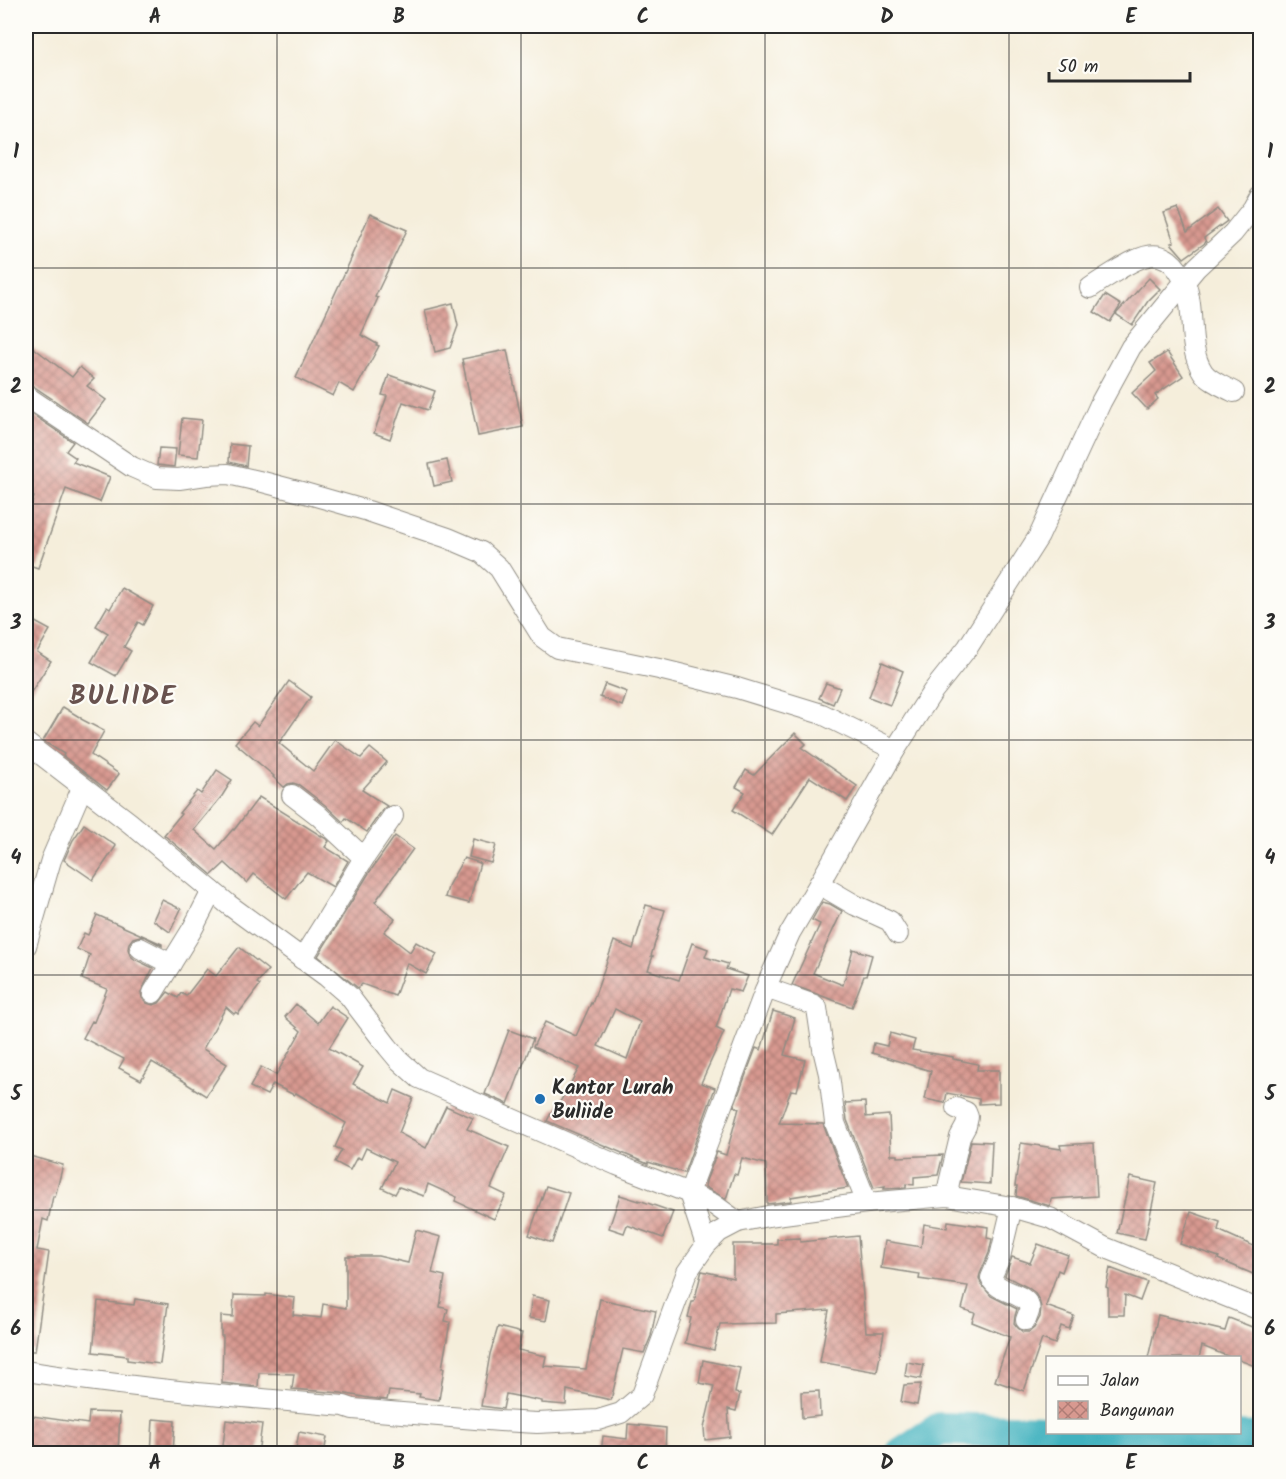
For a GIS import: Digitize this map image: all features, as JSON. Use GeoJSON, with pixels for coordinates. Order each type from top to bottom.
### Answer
{"type":"FeatureCollection","features":[{"type":"Feature","properties":{"kind":"street"},"geometry":{"type":"LineString","coordinates":[[706,1245],[689,1193],[766,988],[790,933],[895,750],[933,691],[968,647],[1039,536],[1101,402],[1131,347],[1196,268],[1233,233],[1260,195]]}},
{"type":"Feature","properties":{"kind":"street"},"geometry":{"type":"LineString","coordinates":[[1090,288],[1137,259],[1148,255],[1167,258],[1173,262],[1186,281],[1192,337],[1203,371],[1207,376],[1234,392]]}},
{"type":"Feature","properties":{"kind":"street"},"geometry":{"type":"LineString","coordinates":[[26,396],[123,461],[157,478],[179,479],[228,474],[263,482],[368,512],[448,538],[480,552],[499,568],[542,637],[557,648],[736,688],[822,714],[895,750]]}},
{"type":"Feature","properties":{"kind":"street"},"geometry":{"type":"LineString","coordinates":[[26,743],[130,823],[229,905],[349,996],[387,1047],[419,1078],[617,1165],[689,1193],[713,1204],[738,1222]]}},
{"type":"Feature","properties":{"kind":"street"},"geometry":{"type":"LineString","coordinates":[[26,946],[51,860],[82,788]]}},
{"type":"Feature","properties":{"kind":"street"},"geometry":{"type":"LineString","coordinates":[[292,795],[318,815],[364,858]]}},
{"type":"Feature","properties":{"kind":"street"},"geometry":{"type":"LineString","coordinates":[[302,959],[364,858],[393,816]]}},
{"type":"Feature","properties":{"kind":"street"},"geometry":{"type":"LineString","coordinates":[[819,884],[855,905],[890,921],[898,934]]}},
{"type":"Feature","properties":{"kind":"street"},"geometry":{"type":"LineString","coordinates":[[153,993],[212,891]]}},
{"type":"Feature","properties":{"kind":"street"},"geometry":{"type":"LineString","coordinates":[[140,948],[171,964]]}},
{"type":"Feature","properties":{"kind":"street"},"geometry":{"type":"LineString","coordinates":[[766,988],[817,1008],[835,1123],[867,1203]]}},
{"type":"Feature","properties":{"kind":"street"},"geometry":{"type":"LineString","coordinates":[[947,1196],[960,1137],[968,1117],[966,1112],[956,1108]]}},
{"type":"Feature","properties":{"kind":"street"},"geometry":{"type":"LineString","coordinates":[[26,1371],[67,1378],[214,1395],[344,1406],[353,1409],[537,1423],[598,1420],[621,1413],[642,1395],[687,1272],[706,1245],[720,1232],[738,1222],[768,1216],[867,1203],[947,1196],[1012,1207],[1050,1218],[1104,1247],[1260,1310]]}},
{"type":"Feature","properties":{"kind":"street"},"geometry":{"type":"LineString","coordinates":[[1012,1207],[1000,1257],[991,1278],[996,1286],[1021,1298],[1029,1305],[1026,1320]]}},
{"type":"Feature","properties":{"kind":"building"},"geometry":{"type":"Polygon","coordinates":[[[1178,208],[1187,232],[1218,209],[1227,221],[1204,238],[1205,243],[1184,258],[1171,243],[1174,242],[1164,213],[1178,208]]]}},
{"type":"Feature","properties":{"kind":"building"},"geometry":{"type":"Polygon","coordinates":[[[370,214],[407,230],[375,297],[378,298],[361,335],[379,346],[354,392],[339,383],[333,396],[296,378],[370,214]]]}},
{"type":"Feature","properties":{"kind":"building"},"geometry":{"type":"Polygon","coordinates":[[[1149,278],[1160,289],[1148,301],[1132,325],[1116,314],[1149,278]]]}},
{"type":"Feature","properties":{"kind":"building"},"geometry":{"type":"Polygon","coordinates":[[[1105,295],[1121,305],[1110,322],[1094,312],[1105,295]]]}},
{"type":"Feature","properties":{"kind":"building"},"geometry":{"type":"Polygon","coordinates":[[[453,303],[458,326],[450,348],[435,352],[425,310],[453,303]]]}},
{"type":"Feature","properties":{"kind":"building"},"geometry":{"type":"Polygon","coordinates":[[[26,342],[72,377],[80,367],[94,379],[87,386],[106,400],[88,423],[33,386],[26,384],[26,342]]]}},
{"type":"Feature","properties":{"kind":"building"},"geometry":{"type":"Polygon","coordinates":[[[507,350],[523,427],[478,436],[462,359],[507,350]]]}},
{"type":"Feature","properties":{"kind":"building"},"geometry":{"type":"Polygon","coordinates":[[[1167,352],[1183,376],[1155,395],[1158,399],[1147,409],[1132,393],[1156,371],[1150,363],[1167,352]]]}},
{"type":"Feature","properties":{"kind":"building"},"geometry":{"type":"Polygon","coordinates":[[[389,375],[435,391],[428,410],[403,402],[390,439],[374,433],[387,396],[382,395],[389,375]]]}},
{"type":"Feature","properties":{"kind":"building"},"geometry":{"type":"Polygon","coordinates":[[[26,410],[73,442],[66,451],[76,458],[73,462],[110,477],[100,502],[66,489],[38,568],[26,564],[26,521],[34,497],[26,494],[26,410]]]}},
{"type":"Feature","properties":{"kind":"building"},"geometry":{"type":"Polygon","coordinates":[[[182,418],[202,420],[198,457],[178,455],[182,418]]]}},
{"type":"Feature","properties":{"kind":"building"},"geometry":{"type":"Polygon","coordinates":[[[230,444],[248,446],[246,466],[229,462],[230,444]]]}},
{"type":"Feature","properties":{"kind":"building"},"geometry":{"type":"Polygon","coordinates":[[[159,448],[176,449],[174,467],[157,465],[159,448]]]}},
{"type":"Feature","properties":{"kind":"building"},"geometry":{"type":"Polygon","coordinates":[[[447,460],[452,482],[434,486],[429,464],[447,460]]]}},
{"type":"Feature","properties":{"kind":"building"},"geometry":{"type":"Polygon","coordinates":[[[122,588],[153,606],[143,625],[138,622],[124,647],[131,651],[116,676],[91,662],[108,633],[96,626],[107,607],[110,609],[122,588]]]}},
{"type":"Feature","properties":{"kind":"building"},"geometry":{"type":"Polygon","coordinates":[[[26,617],[50,630],[37,652],[51,661],[26,700],[26,617]]]}},
{"type":"Feature","properties":{"kind":"building"},"geometry":{"type":"Polygon","coordinates":[[[882,662],[903,671],[890,705],[869,697],[882,662]]]}},
{"type":"Feature","properties":{"kind":"building"},"geometry":{"type":"Polygon","coordinates":[[[289,681],[311,697],[279,743],[313,771],[335,740],[361,758],[370,748],[387,762],[362,790],[387,806],[367,832],[346,818],[343,822],[299,785],[293,783],[284,787],[235,743],[253,722],[258,726],[289,681]]]}},
{"type":"Feature","properties":{"kind":"building"},"geometry":{"type":"Polygon","coordinates":[[[826,683],[840,688],[833,704],[819,698],[826,683]]]}},
{"type":"Feature","properties":{"kind":"building"},"geometry":{"type":"Polygon","coordinates":[[[605,684],[627,692],[622,706],[600,697],[605,684]]]}},
{"type":"Feature","properties":{"kind":"building"},"geometry":{"type":"Polygon","coordinates":[[[63,707],[104,731],[91,755],[119,774],[107,790],[63,756],[64,754],[43,741],[63,707]]]}},
{"type":"Feature","properties":{"kind":"building"},"geometry":{"type":"Polygon","coordinates":[[[795,733],[806,744],[802,748],[857,786],[847,801],[810,777],[772,835],[733,810],[745,792],[736,787],[746,770],[754,775],[795,733]]]}},
{"type":"Feature","properties":{"kind":"building"},"geometry":{"type":"Polygon","coordinates":[[[217,770],[232,780],[194,830],[216,849],[259,797],[328,840],[325,847],[348,861],[333,887],[307,872],[286,899],[254,874],[247,883],[225,863],[212,875],[164,835],[197,791],[201,794],[217,770]]]}},
{"type":"Feature","properties":{"kind":"building"},"geometry":{"type":"Polygon","coordinates":[[[84,824],[116,846],[93,880],[64,860],[73,840],[84,824]]]}},
{"type":"Feature","properties":{"kind":"building"},"geometry":{"type":"Polygon","coordinates":[[[395,836],[413,849],[375,902],[395,919],[384,932],[410,952],[416,942],[437,954],[426,974],[407,963],[395,996],[362,984],[358,988],[318,956],[369,873],[395,836]]]}},
{"type":"Feature","properties":{"kind":"building"},"geometry":{"type":"Polygon","coordinates":[[[473,839],[496,845],[491,863],[469,857],[473,839]]]}},
{"type":"Feature","properties":{"kind":"building"},"geometry":{"type":"Polygon","coordinates":[[[464,858],[480,863],[469,903],[445,897],[449,884],[464,858]]]}},
{"type":"Feature","properties":{"kind":"building"},"geometry":{"type":"Polygon","coordinates":[[[162,900],[181,909],[170,932],[153,920],[162,900]]]}},
{"type":"Feature","properties":{"kind":"building"},"geometry":{"type":"Polygon","coordinates":[[[822,902],[842,911],[813,973],[843,985],[853,949],[872,955],[866,976],[864,976],[852,1007],[792,985],[820,924],[812,920],[822,902]]]}},
{"type":"Feature","properties":{"kind":"building"},"geometry":{"type":"Polygon","coordinates":[[[646,905],[665,910],[648,970],[679,980],[692,943],[708,949],[705,957],[728,964],[726,969],[748,976],[741,992],[729,989],[716,1028],[724,1032],[701,1083],[715,1088],[684,1173],[648,1162],[648,1164],[547,1121],[579,1068],[533,1047],[545,1022],[576,1036],[592,1004],[614,941],[633,949],[646,905]],[[615,1009],[598,1046],[627,1059],[640,1022],[615,1009]]]}},
{"type":"Feature","properties":{"kind":"building"},"geometry":{"type":"Polygon","coordinates":[[[97,915],[162,944],[162,946],[140,936],[133,938],[128,949],[134,959],[153,968],[141,992],[142,998],[153,1005],[159,1003],[168,992],[178,998],[181,993],[186,996],[207,969],[216,976],[239,947],[268,970],[257,983],[260,985],[238,1014],[236,1012],[234,1014],[226,1007],[203,1049],[227,1064],[206,1096],[152,1062],[141,1080],[119,1068],[124,1059],[83,1038],[92,1021],[94,1022],[107,989],[82,979],[90,955],[77,949],[84,933],[88,935],[97,915]]]}},
{"type":"Feature","properties":{"kind":"building"},"geometry":{"type":"Polygon","coordinates":[[[296,1004],[318,1023],[330,1006],[348,1018],[329,1048],[363,1067],[353,1084],[390,1103],[395,1090],[413,1098],[399,1133],[426,1148],[446,1106],[473,1118],[467,1129],[509,1147],[491,1188],[506,1195],[494,1219],[455,1201],[457,1197],[428,1184],[424,1196],[399,1187],[395,1194],[382,1188],[395,1162],[366,1148],[361,1159],[357,1157],[350,1170],[335,1162],[342,1150],[335,1147],[346,1123],[296,1093],[294,1095],[273,1084],[267,1095],[250,1087],[261,1067],[276,1075],[301,1031],[285,1017],[296,1004]]]}},
{"type":"Feature","properties":{"kind":"building"},"geometry":{"type":"Polygon","coordinates":[[[773,1011],[795,1018],[784,1055],[805,1060],[797,1091],[791,1090],[779,1123],[823,1124],[848,1188],[791,1197],[791,1201],[767,1204],[766,1164],[742,1158],[726,1199],[705,1187],[706,1181],[717,1152],[726,1155],[739,1108],[734,1106],[756,1048],[761,1050],[773,1011]]]}},
{"type":"Feature","properties":{"kind":"building"},"geometry":{"type":"Polygon","coordinates":[[[509,1030],[533,1039],[508,1104],[485,1094],[509,1030]]]}},
{"type":"Feature","properties":{"kind":"building"},"geometry":{"type":"Polygon","coordinates":[[[890,1033],[915,1040],[912,1050],[978,1064],[977,1070],[999,1070],[999,1103],[979,1104],[979,1099],[947,1093],[945,1103],[925,1099],[931,1071],[872,1053],[874,1043],[887,1046],[890,1033]]]}},
{"type":"Feature","properties":{"kind":"building"},"geometry":{"type":"Polygon","coordinates":[[[865,1102],[866,1117],[889,1115],[891,1155],[898,1155],[898,1157],[943,1155],[938,1175],[914,1177],[914,1185],[906,1184],[906,1188],[884,1189],[885,1186],[874,1188],[847,1120],[845,1103],[865,1102]]]}},
{"type":"Feature","properties":{"kind":"building"},"geometry":{"type":"Polygon","coordinates":[[[971,1141],[992,1142],[990,1184],[961,1182],[971,1141]]]}},
{"type":"Feature","properties":{"kind":"building"},"geometry":{"type":"Polygon","coordinates":[[[1021,1143],[1061,1149],[1060,1145],[1094,1143],[1097,1196],[1051,1199],[1050,1206],[1016,1196],[1017,1186],[1015,1186],[1021,1143]]]}},
{"type":"Feature","properties":{"kind":"building"},"geometry":{"type":"Polygon","coordinates":[[[26,1155],[63,1165],[48,1221],[43,1219],[37,1250],[49,1252],[35,1351],[26,1351],[26,1155]]]}},
{"type":"Feature","properties":{"kind":"building"},"geometry":{"type":"Polygon","coordinates":[[[1130,1177],[1157,1183],[1145,1239],[1117,1233],[1130,1177]]]}},
{"type":"Feature","properties":{"kind":"building"},"geometry":{"type":"Polygon","coordinates":[[[546,1186],[569,1193],[552,1243],[529,1235],[546,1186]]]}},
{"type":"Feature","properties":{"kind":"building"},"geometry":{"type":"Polygon","coordinates":[[[620,1195],[673,1212],[663,1238],[627,1225],[624,1233],[609,1228],[620,1195]]]}},
{"type":"Feature","properties":{"kind":"building"},"geometry":{"type":"Polygon","coordinates":[[[1191,1212],[1220,1222],[1218,1230],[1260,1249],[1260,1277],[1218,1259],[1219,1257],[1180,1244],[1191,1212]]]}},
{"type":"Feature","properties":{"kind":"building"},"geometry":{"type":"Polygon","coordinates":[[[948,1221],[988,1227],[987,1238],[992,1239],[979,1278],[981,1284],[991,1296],[1017,1309],[1014,1323],[1023,1332],[1029,1332],[1034,1328],[1040,1317],[1041,1307],[1034,1292],[1005,1276],[1012,1257],[1030,1263],[1038,1244],[1068,1255],[1062,1272],[1058,1270],[1046,1306],[1074,1316],[1069,1329],[1061,1326],[1055,1344],[1042,1339],[1024,1391],[995,1381],[1010,1337],[972,1322],[975,1313],[962,1309],[968,1286],[919,1279],[920,1274],[881,1268],[885,1241],[921,1247],[924,1224],[947,1228],[948,1221]]]}},
{"type":"Feature","properties":{"kind":"building"},"geometry":{"type":"Polygon","coordinates":[[[416,1230],[441,1237],[432,1273],[445,1276],[440,1307],[448,1309],[445,1321],[450,1322],[439,1400],[419,1397],[420,1394],[389,1391],[387,1400],[292,1389],[294,1374],[259,1373],[258,1387],[222,1383],[221,1316],[233,1317],[234,1295],[266,1296],[266,1294],[295,1298],[293,1315],[321,1318],[323,1304],[346,1308],[346,1256],[378,1256],[408,1263],[416,1230]]]}},
{"type":"Feature","properties":{"kind":"building"},"geometry":{"type":"Polygon","coordinates":[[[858,1236],[866,1332],[884,1332],[877,1372],[820,1362],[829,1310],[776,1314],[776,1323],[720,1324],[714,1350],[685,1343],[691,1318],[688,1317],[702,1271],[733,1278],[733,1244],[777,1244],[777,1239],[800,1238],[800,1242],[858,1236]]]}},
{"type":"Feature","properties":{"kind":"building"},"geometry":{"type":"Polygon","coordinates":[[[1110,1268],[1147,1282],[1140,1301],[1125,1295],[1124,1315],[1108,1315],[1108,1288],[1106,1287],[1110,1268]]]}},
{"type":"Feature","properties":{"kind":"building"},"geometry":{"type":"Polygon","coordinates":[[[532,1296],[550,1300],[546,1321],[529,1318],[532,1296]]]}},
{"type":"Feature","properties":{"kind":"building"},"geometry":{"type":"Polygon","coordinates":[[[135,1299],[168,1304],[160,1364],[127,1360],[127,1356],[93,1352],[98,1301],[134,1305],[135,1299]]]}},
{"type":"Feature","properties":{"kind":"building"},"geometry":{"type":"Polygon","coordinates":[[[600,1299],[656,1311],[651,1336],[644,1353],[623,1349],[611,1400],[567,1390],[566,1405],[542,1403],[542,1401],[506,1394],[503,1409],[481,1406],[490,1354],[498,1327],[522,1333],[518,1350],[546,1356],[544,1366],[586,1369],[600,1299]]]}},
{"type":"Feature","properties":{"kind":"building"},"geometry":{"type":"Polygon","coordinates":[[[1158,1315],[1225,1331],[1229,1318],[1260,1330],[1260,1368],[1241,1361],[1241,1356],[1227,1356],[1202,1346],[1200,1356],[1148,1356],[1158,1315]]]}},
{"type":"Feature","properties":{"kind":"building"},"geometry":{"type":"Polygon","coordinates":[[[703,1360],[740,1368],[735,1393],[740,1394],[736,1411],[728,1409],[730,1437],[705,1440],[704,1428],[714,1386],[699,1383],[703,1360]]]}},
{"type":"Feature","properties":{"kind":"building"},"geometry":{"type":"Polygon","coordinates":[[[907,1362],[924,1365],[921,1379],[905,1376],[907,1362]]]}},
{"type":"Feature","properties":{"kind":"building"},"geometry":{"type":"Polygon","coordinates":[[[921,1384],[917,1405],[901,1402],[904,1385],[921,1384]]]}},
{"type":"Feature","properties":{"kind":"building"},"geometry":{"type":"Polygon","coordinates":[[[819,1391],[820,1416],[802,1418],[801,1392],[819,1391]]]}},
{"type":"Feature","properties":{"kind":"building"},"geometry":{"type":"Polygon","coordinates":[[[89,1412],[120,1413],[118,1454],[26,1454],[26,1415],[88,1424],[89,1412]]]}},
{"type":"Feature","properties":{"kind":"building"},"geometry":{"type":"Polygon","coordinates":[[[153,1419],[175,1421],[173,1454],[151,1454],[153,1419]]]}},
{"type":"Feature","properties":{"kind":"building"},"geometry":{"type":"Polygon","coordinates":[[[226,1420],[262,1424],[258,1454],[222,1454],[226,1420]]]}},
{"type":"Feature","properties":{"kind":"building"},"geometry":{"type":"Polygon","coordinates":[[[628,1424],[666,1428],[665,1454],[601,1454],[603,1436],[627,1439],[628,1424]]]}},
{"type":"Feature","properties":{"kind":"building"},"geometry":{"type":"Polygon","coordinates":[[[299,1432],[327,1437],[324,1454],[295,1454],[299,1432]]]}},
{"type":"Feature","properties":{"kind":"waterway"},"geometry":{"type":"LineString","coordinates":[[902,1454],[940,1429],[1046,1432]]}},
{"type":"Feature","properties":{"kind":"waterway"},"geometry":{"type":"LineString","coordinates":[[1109,1434],[1260,1439]]}},
{"type":"Feature","properties":{"kind":"place","name":"Kantor Lurah Buliide"},"geometry":{"type":"Point","coordinates":[540,1099]}},
{"type":"Feature","properties":{"kind":"district","name":"BULIIDE"},"geometry":{"type":"Point","coordinates":[123,695]}}]}
